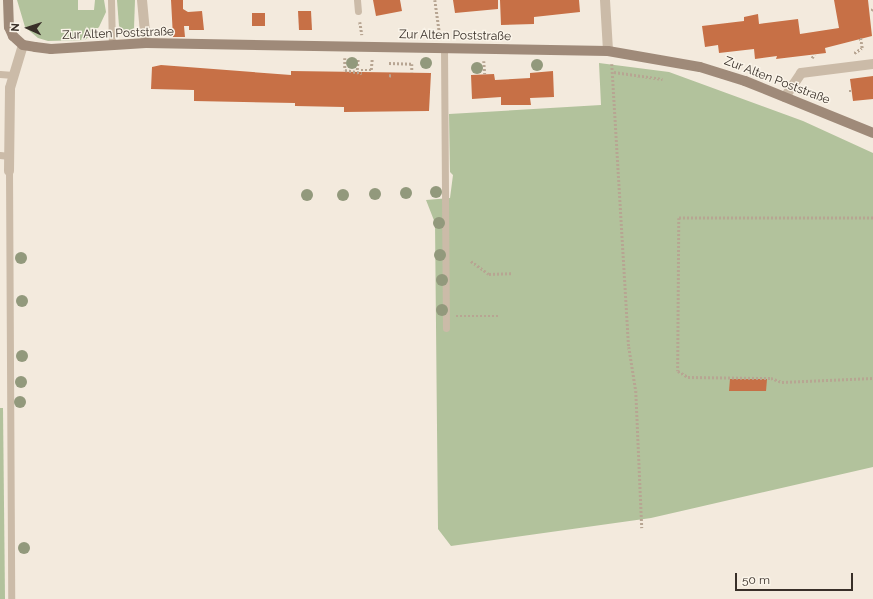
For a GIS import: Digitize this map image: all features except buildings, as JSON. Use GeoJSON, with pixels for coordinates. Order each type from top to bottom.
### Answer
{"type":"FeatureCollection","features":[{"type":"Feature","properties":{"kind":"street"},"geometry":{"type":"LineString","coordinates":[[8,0],[8,27],[23,45],[13,75],[4,156],[9,171]]}},
{"type":"Feature","properties":{"kind":"street"},"geometry":{"type":"LineString","coordinates":[[142,0],[146,43]]}},
{"type":"Feature","properties":{"kind":"street"},"geometry":{"type":"LineString","coordinates":[[605,0],[608,51]]}},
{"type":"Feature","properties":{"kind":"street","name":"Zur Alten Poststraße"},"geometry":{"type":"LineString","coordinates":[[23,45],[51,50],[146,43],[363,48],[608,51],[700,67],[785,97],[873,133]]}},
{"type":"Feature","properties":{"kind":"street"},"geometry":{"type":"LineString","coordinates":[[785,97],[801,72],[873,64]]}},
{"type":"Feature","properties":{"kind":"lane"},"geometry":{"type":"LineString","coordinates":[[111,0],[112,46]]}},
{"type":"Feature","properties":{"kind":"lane"},"geometry":{"type":"LineString","coordinates":[[357,0],[358,12]]}},
{"type":"Feature","properties":{"kind":"lane"},"geometry":{"type":"LineString","coordinates":[[444,48],[446,328]]}},
{"type":"Feature","properties":{"kind":"lane"},"geometry":{"type":"LineString","coordinates":[[0,74],[13,75]]}},
{"type":"Feature","properties":{"kind":"lane"},"geometry":{"type":"LineString","coordinates":[[9,171],[11,599]]}},
{"type":"Feature","properties":{"kind":"path"},"geometry":{"type":"LineString","coordinates":[[435,0],[444,48]]}},
{"type":"Feature","properties":{"kind":"path"},"geometry":{"type":"LineString","coordinates":[[358,12],[363,48]]}},
{"type":"Feature","properties":{"kind":"path"},"geometry":{"type":"LineString","coordinates":[[846,57],[862,48],[860,37]]}},
{"type":"Feature","properties":{"kind":"path"},"geometry":{"type":"LineString","coordinates":[[608,51],[614,72],[623,259],[636,391],[642,528]]}},
{"type":"Feature","properties":{"kind":"path"},"geometry":{"type":"LineString","coordinates":[[345,54],[345,70],[362,73]]}},
{"type":"Feature","properties":{"kind":"path"},"geometry":{"type":"LineString","coordinates":[[484,55],[485,74]]}},
{"type":"Feature","properties":{"kind":"path"},"geometry":{"type":"LineString","coordinates":[[389,63],[412,64],[412,72]]}},
{"type":"Feature","properties":{"kind":"path"},"geometry":{"type":"LineString","coordinates":[[614,72],[663,79]]}},
{"type":"Feature","properties":{"kind":"path"},"geometry":{"type":"LineString","coordinates":[[873,218],[678,218],[678,371],[688,377],[771,378],[782,382],[873,378]]}},
{"type":"Feature","properties":{"kind":"path"},"geometry":{"type":"LineString","coordinates":[[471,261],[488,274],[513,273]]}},
{"type":"Feature","properties":{"kind":"path"},"geometry":{"type":"LineString","coordinates":[[446,316],[499,316]]}},
{"type":"Feature","properties":{"kind":"green space"},"geometry":{"type":"Polygon","coordinates":[[[17,0],[78,0],[78,10],[94,10],[95,0],[104,0],[106,12],[99,27],[85,40],[48,41],[38,38],[25,27],[17,0]]]}},
{"type":"Feature","properties":{"kind":"green space"},"geometry":{"type":"Polygon","coordinates":[[[117,0],[135,0],[134,28],[127,34],[119,26],[117,0]]]}},
{"type":"Feature","properties":{"kind":"green space"},"geometry":{"type":"Polygon","coordinates":[[[599,63],[669,72],[803,121],[873,153],[873,467],[651,518],[451,546],[438,529],[435,223],[426,200],[450,198],[453,175],[450,172],[449,114],[601,105],[599,63]]]}},
{"type":"Feature","properties":{"kind":"green space"},"geometry":{"type":"Polygon","coordinates":[[[0,408],[3,408],[5,599],[0,599],[0,408]]]}}]}
